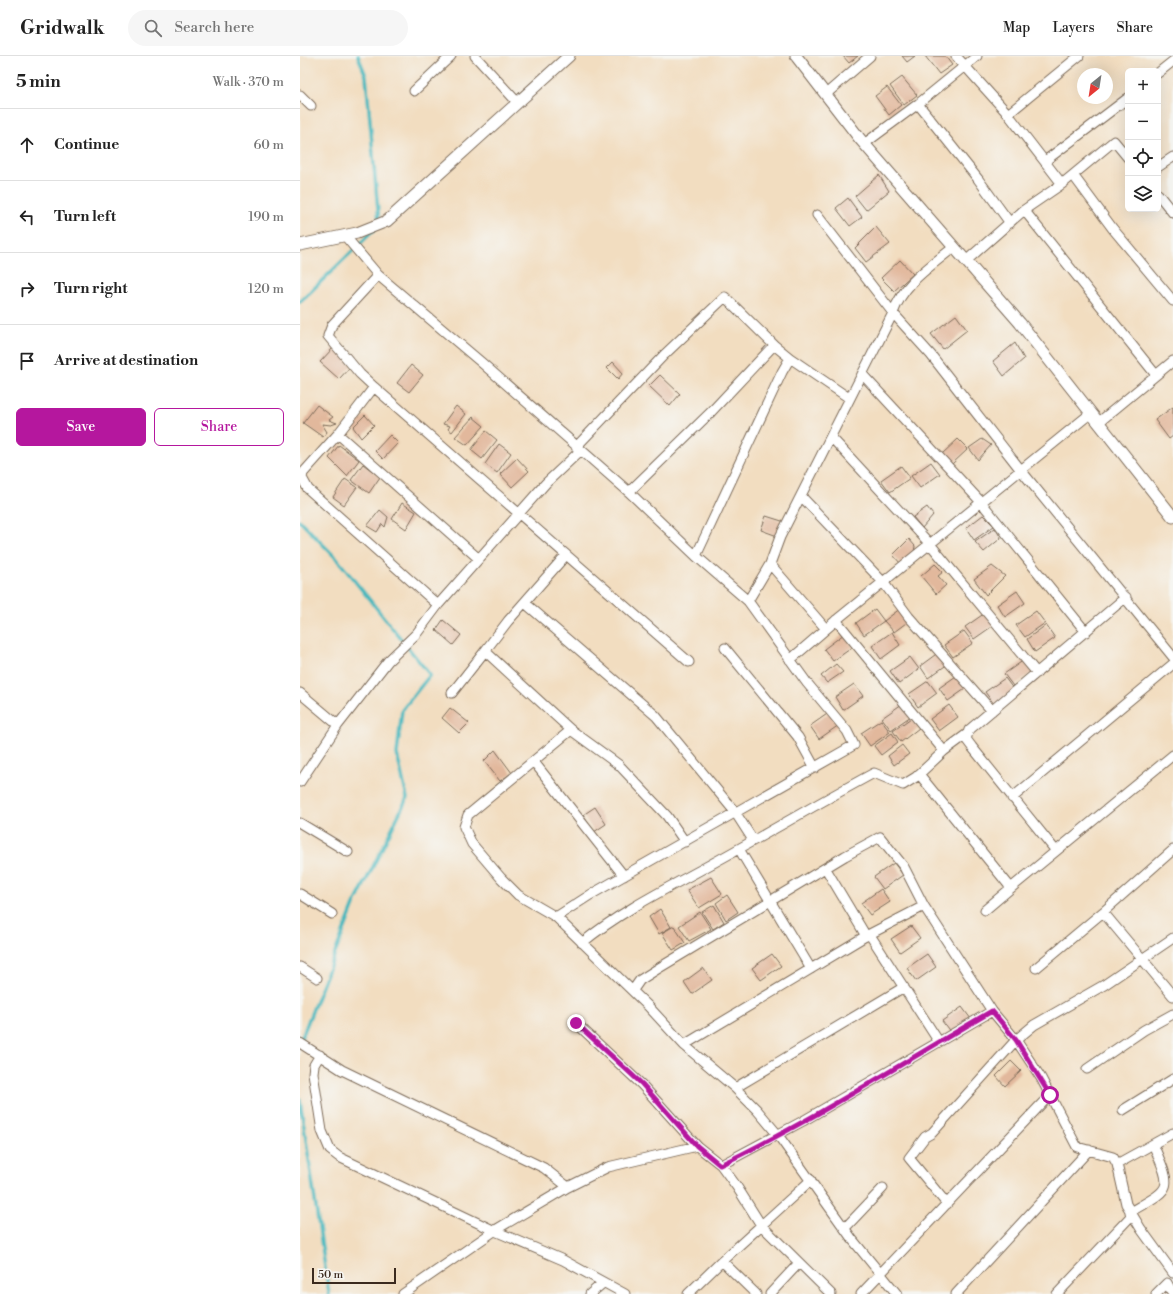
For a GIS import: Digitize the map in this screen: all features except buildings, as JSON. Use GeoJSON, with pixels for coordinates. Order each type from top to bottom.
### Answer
{"type":"FeatureCollection","features":[{"type":"Feature","properties":{"kind":"street"},"geometry":{"type":"LineString","coordinates":[[414,91],[451,56]]}},
{"type":"Feature","properties":{"kind":"street"},"geometry":{"type":"LineString","coordinates":[[475,56],[517,102]]}},
{"type":"Feature","properties":{"kind":"street"},"geometry":{"type":"LineString","coordinates":[[300,245],[348,239],[358,233],[387,221],[569,56]]}},
{"type":"Feature","properties":{"kind":"street"},"geometry":{"type":"LineString","coordinates":[[796,56],[864,144],[1020,323],[1173,517]]}},
{"type":"Feature","properties":{"kind":"street"},"geometry":{"type":"LineString","coordinates":[[826,94],[870,56]]}},
{"type":"Feature","properties":{"kind":"street"},"geometry":{"type":"LineString","coordinates":[[956,56],[1008,114],[1062,184]]}},
{"type":"Feature","properties":{"kind":"street"},"geometry":{"type":"LineString","coordinates":[[864,144],[918,104],[977,56]]}},
{"type":"Feature","properties":{"kind":"street"},"geometry":{"type":"LineString","coordinates":[[1008,114],[1079,56]]}},
{"type":"Feature","properties":{"kind":"street"},"geometry":{"type":"LineString","coordinates":[[1161,69],[1169,60]]}},
{"type":"Feature","properties":{"kind":"street"},"geometry":{"type":"LineString","coordinates":[[300,95],[311,106]]}},
{"type":"Feature","properties":{"kind":"street"},"geometry":{"type":"LineString","coordinates":[[1045,161],[1125,100]]}},
{"type":"Feature","properties":{"kind":"street"},"geometry":{"type":"LineString","coordinates":[[918,104],[978,179],[1010,223]]}},
{"type":"Feature","properties":{"kind":"street"},"geometry":{"type":"LineString","coordinates":[[966,261],[1024,210],[1074,175],[1114,141],[1125,154]]}},
{"type":"Feature","properties":{"kind":"street"},"geometry":{"type":"LineString","coordinates":[[1161,165],[1173,157]]}},
{"type":"Feature","properties":{"kind":"street"},"geometry":{"type":"LineString","coordinates":[[1074,175],[1113,229],[1173,301]]}},
{"type":"Feature","properties":{"kind":"street"},"geometry":{"type":"LineString","coordinates":[[1161,198],[1173,213]]}},
{"type":"Feature","properties":{"kind":"street"},"geometry":{"type":"LineString","coordinates":[[1024,210],[1156,375]]}},
{"type":"Feature","properties":{"kind":"street"},"geometry":{"type":"LineString","coordinates":[[817,215],[893,313],[931,355],[1020,469],[1126,597],[1173,657]]}},
{"type":"Feature","properties":{"kind":"street"},"geometry":{"type":"LineString","coordinates":[[348,239],[378,275],[482,363],[578,449],[629,492],[696,556],[748,602],[790,660],[847,731],[854,745],[624,876],[556,917]]}},
{"type":"Feature","properties":{"kind":"street"},"geometry":{"type":"LineString","coordinates":[[748,602],[770,564],[780,537],[893,313],[898,299],[906,287],[954,247]]}},
{"type":"Feature","properties":{"kind":"street"},"geometry":{"type":"LineString","coordinates":[[378,275],[332,326],[328,336],[360,374],[374,387],[689,662]]}},
{"type":"Feature","properties":{"kind":"street"},"geometry":{"type":"LineString","coordinates":[[300,782],[338,726],[388,660],[417,633],[438,605],[546,483],[664,355],[725,296],[774,345],[790,358],[849,398]]}},
{"type":"Feature","properties":{"kind":"street"},"geometry":{"type":"LineString","coordinates":[[629,492],[711,412],[774,345]]}},
{"type":"Feature","properties":{"kind":"street"},"geometry":{"type":"LineString","coordinates":[[696,556],[782,372],[790,358]]}},
{"type":"Feature","properties":{"kind":"street"},"geometry":{"type":"LineString","coordinates":[[1098,423],[1173,361]]}},
{"type":"Feature","properties":{"kind":"street"},"geometry":{"type":"LineString","coordinates":[[862,374],[981,502],[1086,632]]}},
{"type":"Feature","properties":{"kind":"street"},"geometry":{"type":"LineString","coordinates":[[374,387],[338,434],[303,473],[304,484],[438,605]]}},
{"type":"Feature","properties":{"kind":"street"},"geometry":{"type":"LineString","coordinates":[[790,660],[836,620],[1020,469],[1091,413]]}},
{"type":"Feature","properties":{"kind":"street"},"geometry":{"type":"LineString","coordinates":[[338,434],[479,559]]}},
{"type":"Feature","properties":{"kind":"street"},"geometry":{"type":"LineString","coordinates":[[831,437],[930,544],[1038,673]]}},
{"type":"Feature","properties":{"kind":"street"},"geometry":{"type":"LineString","coordinates":[[801,496],[883,582],[909,617],[992,711]]}},
{"type":"Feature","properties":{"kind":"street"},"geometry":{"type":"LineString","coordinates":[[452,693],[525,602],[566,555]]}},
{"type":"Feature","properties":{"kind":"street"},"geometry":{"type":"LineString","coordinates":[[770,564],[826,629]]}},
{"type":"Feature","properties":{"kind":"street"},"geometry":{"type":"LineString","coordinates":[[582,943],[597,931],[626,913],[799,813],[874,773],[903,785],[919,774],[944,751],[967,734],[969,730],[1126,597]]}},
{"type":"Feature","properties":{"kind":"street"},"geometry":{"type":"LineString","coordinates":[[525,602],[656,716],[735,812],[754,840]]}},
{"type":"Feature","properties":{"kind":"street"},"geometry":{"type":"LineString","coordinates":[[836,620],[944,751]]}},
{"type":"Feature","properties":{"kind":"street"},"geometry":{"type":"LineString","coordinates":[[725,648],[798,737],[815,768]]}},
{"type":"Feature","properties":{"kind":"street"},"geometry":{"type":"LineString","coordinates":[[485,651],[571,730],[619,765],[667,816],[685,842]]}},
{"type":"Feature","properties":{"kind":"street"},"geometry":{"type":"LineString","coordinates":[[1012,798],[1173,664]]}},
{"type":"Feature","properties":{"kind":"street"},"geometry":{"type":"LineString","coordinates":[[300,693],[338,726]]}},
{"type":"Feature","properties":{"kind":"street"},"geometry":{"type":"LineString","coordinates":[[571,730],[468,815],[464,827],[472,844],[501,878],[518,894],[556,917],[632,990],[684,1045],[735,1088],[778,1135],[845,1228],[897,1294]]}},
{"type":"Feature","properties":{"kind":"street"},"geometry":{"type":"LineString","coordinates":[[967,734],[966,739],[1056,851]]}},
{"type":"Feature","properties":{"kind":"street"},"geometry":{"type":"LineString","coordinates":[[985,910],[1173,755]]}},
{"type":"Feature","properties":{"kind":"street"},"geometry":{"type":"LineString","coordinates":[[534,762],[624,876]]}},
{"type":"Feature","properties":{"kind":"street"},"geometry":{"type":"LineString","coordinates":[[919,774],[1011,888]]}},
{"type":"Feature","properties":{"kind":"street"},"geometry":{"type":"LineString","coordinates":[[300,823],[348,852]]}},
{"type":"Feature","properties":{"kind":"street"},"geometry":{"type":"LineString","coordinates":[[632,990],[640,980],[770,901],[880,837],[904,867],[924,906],[992,1011],[1016,1040],[1050,1095],[1077,1147],[1113,1157],[1117,1164],[1126,1204],[1171,1277],[1173,1294]]}},
{"type":"Feature","properties":{"kind":"street"},"geometry":{"type":"LineString","coordinates":[[739,849],[811,969]]}},
{"type":"Feature","properties":{"kind":"street"},"geometry":{"type":"LineString","coordinates":[[1036,968],[1103,912],[1173,850]]}},
{"type":"Feature","properties":{"kind":"street"},"geometry":{"type":"LineString","coordinates":[[826,868],[868,936],[904,987],[939,1042]]}},
{"type":"Feature","properties":{"kind":"street"},"geometry":{"type":"LineString","coordinates":[[300,894],[332,914]]}},
{"type":"Feature","properties":{"kind":"street"},"geometry":{"type":"LineString","coordinates":[[684,1045],[811,969],[924,906]]}},
{"type":"Feature","properties":{"kind":"street"},"geometry":{"type":"LineString","coordinates":[[1103,912],[1141,960],[1173,996]]}},
{"type":"Feature","properties":{"kind":"street"},"geometry":{"type":"LineString","coordinates":[[947,1204],[909,1158],[925,1137],[932,1133],[1016,1040],[1034,1025],[1104,985],[1173,938]]}},
{"type":"Feature","properties":{"kind":"street"},"geometry":{"type":"LineString","coordinates":[[300,968],[318,978]]}},
{"type":"Feature","properties":{"kind":"street"},"geometry":{"type":"LineString","coordinates":[[735,1088],[904,987]]}},
{"type":"Feature","properties":{"kind":"street"},"geometry":{"type":"LineString","coordinates":[[720,1165],[778,1135],[992,1011]]}},
{"type":"Feature","properties":{"kind":"street"},"geometry":{"type":"LineString","coordinates":[[1087,1069],[1144,1030],[1173,1014]]}},
{"type":"Feature","properties":{"kind":"street"},"geometry":{"type":"LineString","coordinates":[[576,1023],[642,1084],[697,1146],[720,1165],[737,1187],[761,1225],[831,1294]]}},
{"type":"Feature","properties":{"kind":"street"},"geometry":{"type":"LineString","coordinates":[[300,1043],[342,1070],[544,1168],[568,1187]]}},
{"type":"Feature","properties":{"kind":"street"},"geometry":{"type":"LineString","coordinates":[[320,1055],[314,1065],[314,1083],[324,1140],[330,1150],[339,1156],[495,1231],[563,1260],[625,1294]]}},
{"type":"Feature","properties":{"kind":"street"},"geometry":{"type":"LineString","coordinates":[[1123,1110],[1173,1079]]}},
{"type":"Feature","properties":{"kind":"street"},"geometry":{"type":"LineString","coordinates":[[861,1294],[1050,1095]]}},
{"type":"Feature","properties":{"kind":"street"},"geometry":{"type":"LineString","coordinates":[[1117,1164],[1173,1133]]}},
{"type":"Feature","properties":{"kind":"street"},"geometry":{"type":"LineString","coordinates":[[1057,1294],[1131,1213],[1166,1189],[1169,1180],[1153,1144]]}},
{"type":"Feature","properties":{"kind":"street"},"geometry":{"type":"LineString","coordinates":[[403,1294],[495,1231],[568,1187],[608,1167],[697,1146]]}},
{"type":"Feature","properties":{"kind":"street"},"geometry":{"type":"LineString","coordinates":[[956,1294],[1089,1150]]}},
{"type":"Feature","properties":{"kind":"street"},"geometry":{"type":"LineString","coordinates":[[688,1294],[811,1180]]}},
{"type":"Feature","properties":{"kind":"street"},"geometry":{"type":"LineString","coordinates":[[845,1228],[883,1188]]}},
{"type":"Feature","properties":{"kind":"street"},"geometry":{"type":"LineString","coordinates":[[722,1261],[756,1294]]}},
{"type":"Feature","properties":{"kind":"street"},"geometry":{"type":"LineString","coordinates":[[770,1294],[800,1263]]}},
{"type":"Feature","properties":{"kind":"street"},"geometry":{"type":"LineString","coordinates":[[1156,1294],[1171,1277]]}},
{"type":"Feature","properties":{"kind":"street"},"geometry":{"type":"LineString","coordinates":[[590,1294],[603,1283]]}},
{"type":"Feature","properties":{"kind":"waterway"},"geometry":{"type":"LineString","coordinates":[[358,56],[366,76],[379,222]]}},
{"type":"Feature","properties":{"kind":"waterway"},"geometry":{"type":"LineString","coordinates":[[300,302],[374,230]]}},
{"type":"Feature","properties":{"kind":"waterway"},"geometry":{"type":"LineString","coordinates":[[300,521],[337,559],[430,675],[402,710],[397,754],[407,798],[354,905],[300,1042]]}},
{"type":"Feature","properties":{"kind":"waterway"},"geometry":{"type":"LineString","coordinates":[[300,1100],[329,1294]]}},
{"type":"Feature","properties":{"kind":"route"},"geometry":{"type":"LineString","coordinates":[[576,1023],[642,1084],[697,1146],[720,1165],[751,1150],[803,1121],[992,1011],[1016,1040],[1041,1078],[1050,1095]]}}]}
